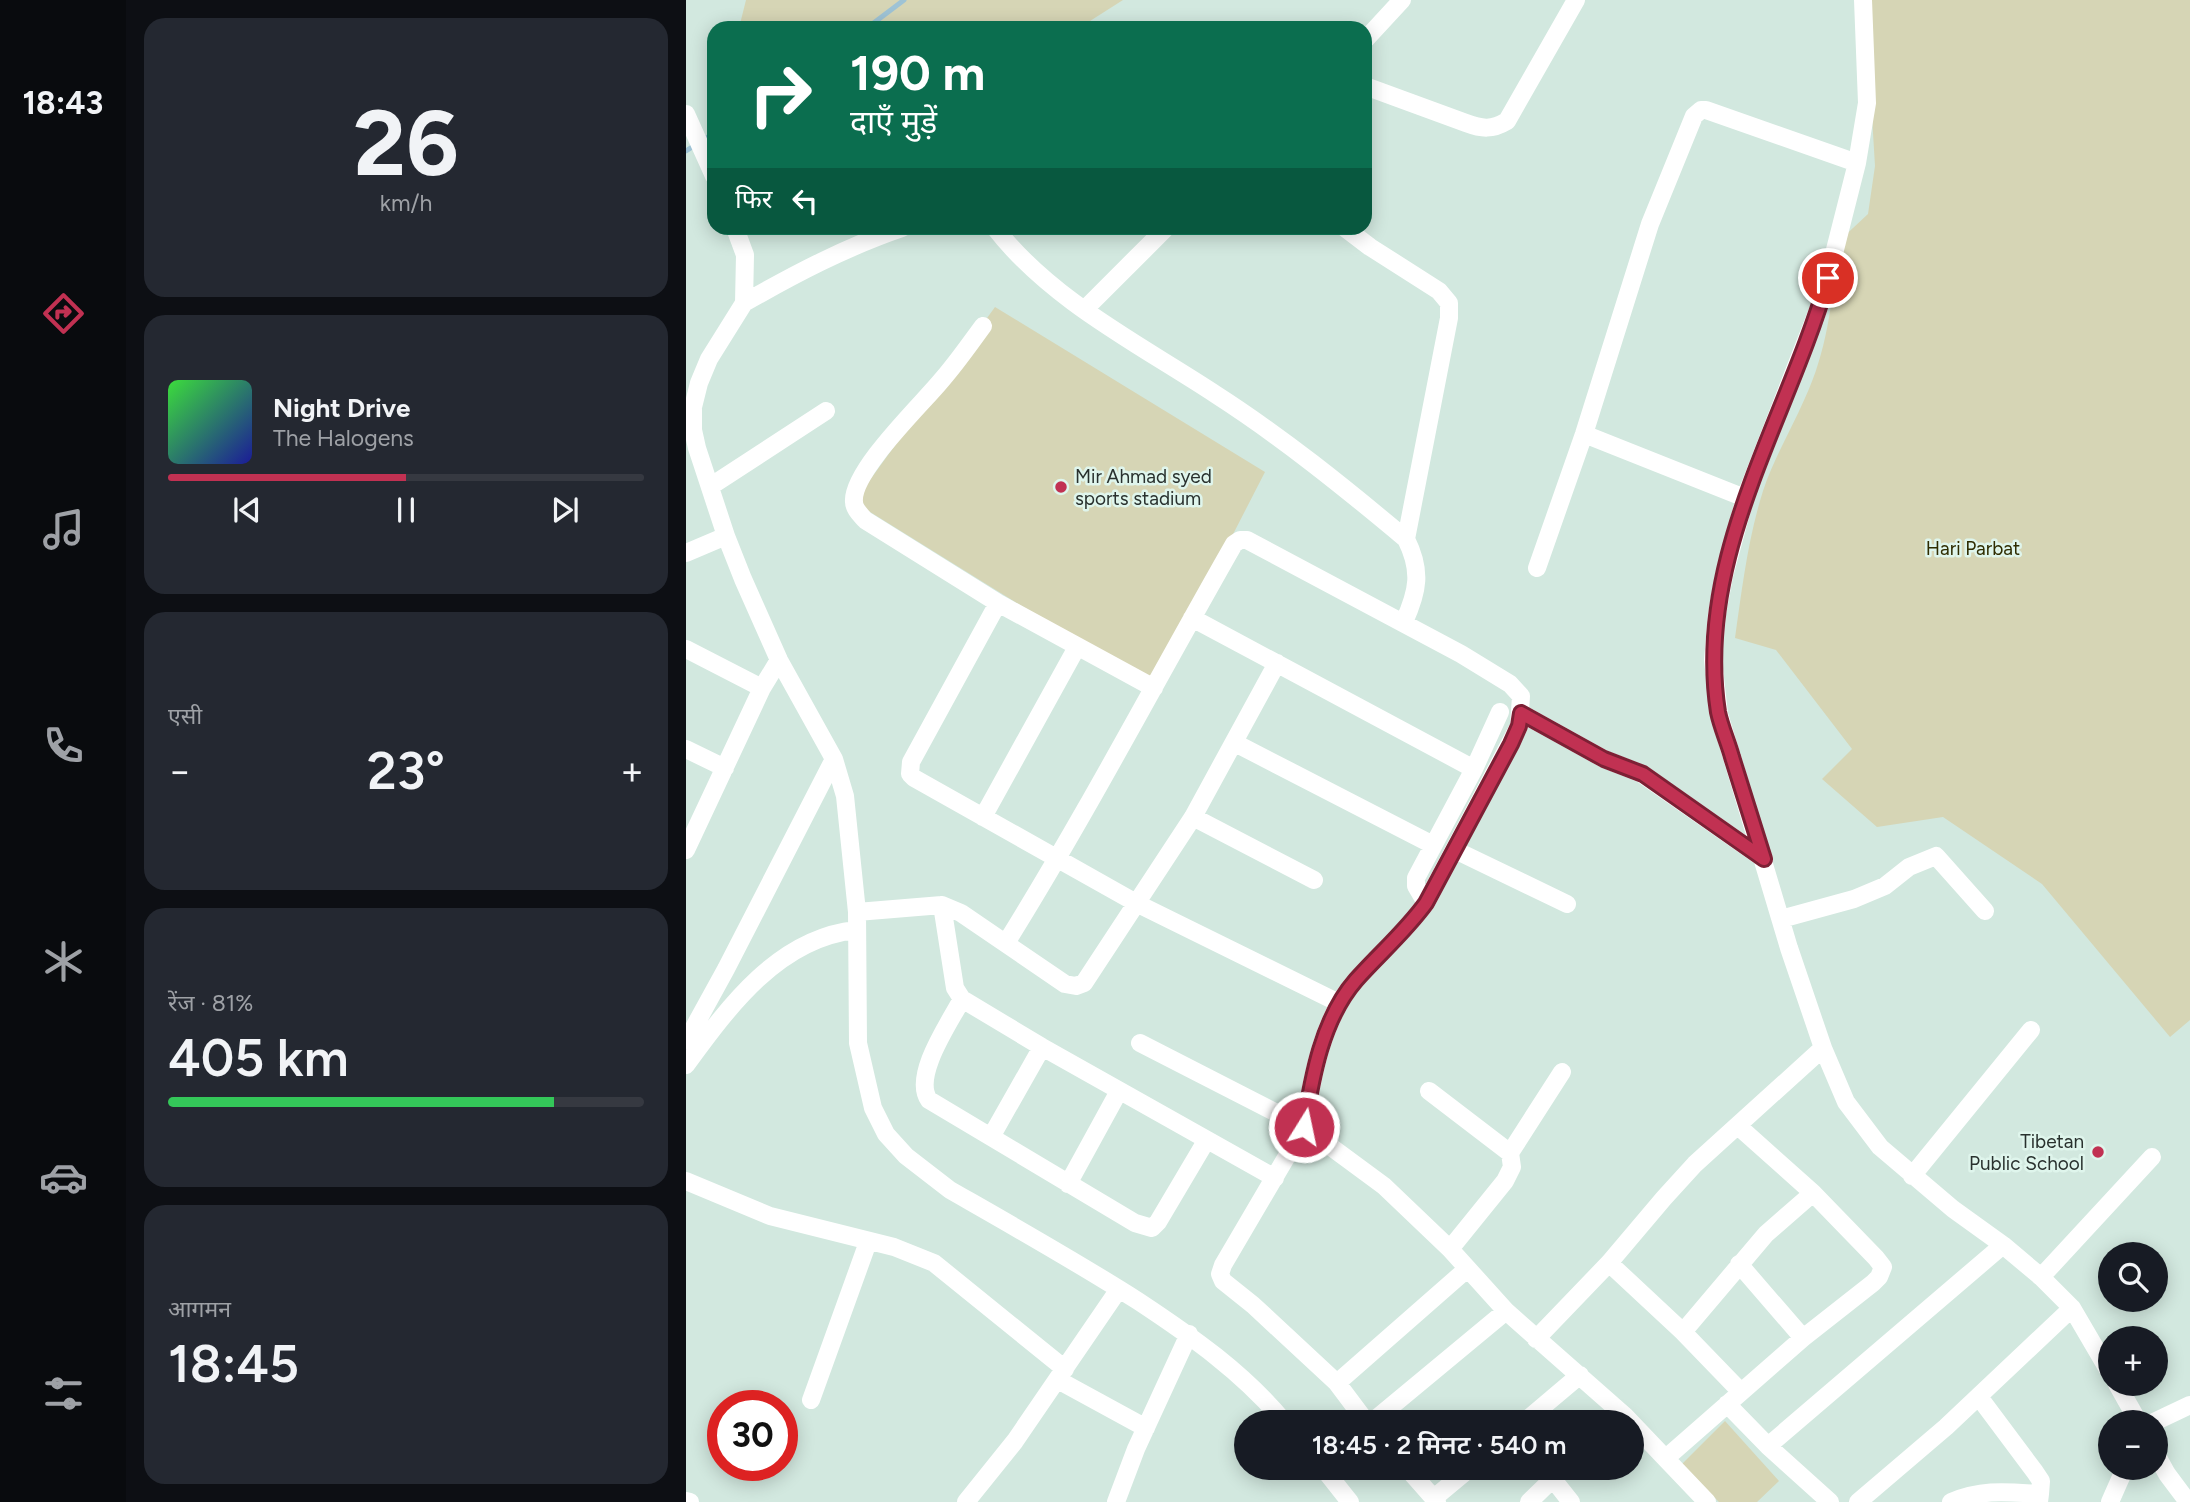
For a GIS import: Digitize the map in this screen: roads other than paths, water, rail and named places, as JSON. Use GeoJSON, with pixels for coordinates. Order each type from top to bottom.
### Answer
{"type":"FeatureCollection","features":[{"type":"Feature","properties":{"kind":"street"},"geometry":{"type":"LineString","coordinates":[[1372,32],[1402,0]]}},
{"type":"Feature","properties":{"kind":"street"},"geometry":{"type":"LineString","coordinates":[[1372,89],[1466,124],[1496,128],[1507,121],[1576,0]]}},
{"type":"Feature","properties":{"kind":"street"},"geometry":{"type":"LineString","coordinates":[[1863,0],[1867,103],[1857,163],[1823,297],[1745,498],[1724,576],[1713,660],[1718,714],[1823,1048],[1846,1102],[1880,1147],[1912,1176],[2041,1277],[2072,1308],[2098,1352]]}},
{"type":"Feature","properties":{"kind":"street"},"geometry":{"type":"LineString","coordinates":[[1537,569],[1584,434],[1650,224],[1694,116],[1701,110],[1706,110],[1857,163]]}},
{"type":"Feature","properties":{"kind":"street"},"geometry":{"type":"LineString","coordinates":[[686,114],[707,160]]}},
{"type":"Feature","properties":{"kind":"street"},"geometry":{"type":"LineString","coordinates":[[738,235],[745,255],[744,303]]}},
{"type":"Feature","properties":{"kind":"street"},"geometry":{"type":"LineString","coordinates":[[880,235],[809,267],[744,303],[709,359],[693,407],[697,448],[726,536],[779,660],[834,759],[845,796],[856,912],[858,1043],[873,1108],[886,1134],[906,1156],[950,1190],[1119,1289],[1189,1334],[1235,1372],[1272,1410]]}},
{"type":"Feature","properties":{"kind":"street"},"geometry":{"type":"LineString","coordinates":[[1001,235],[1028,264],[1084,310],[1240,410],[1406,539],[1415,557],[1417,579],[1414,599],[1404,622]]}},
{"type":"Feature","properties":{"kind":"street"},"geometry":{"type":"LineString","coordinates":[[1084,310],[1159,235]]}},
{"type":"Feature","properties":{"kind":"street"},"geometry":{"type":"LineString","coordinates":[[1354,235],[1439,291],[1449,303],[1449,318],[1406,539]]}},
{"type":"Feature","properties":{"kind":"street"},"geometry":{"type":"LineString","coordinates":[[983,326],[942,380],[874,458],[858,484],[854,502],[865,520],[998,603],[1154,688]]}},
{"type":"Feature","properties":{"kind":"street"},"geometry":{"type":"LineString","coordinates":[[711,486],[826,411]]}},
{"type":"Feature","properties":{"kind":"street"},"geometry":{"type":"LineString","coordinates":[[1584,434],[1745,498]]}},
{"type":"Feature","properties":{"kind":"street"},"geometry":{"type":"LineString","coordinates":[[686,553],[726,536]]}},
{"type":"Feature","properties":{"kind":"street"},"geometry":{"type":"LineString","coordinates":[[1006,943],[1058,860],[1234,544],[1240,540],[1247,540],[1404,622],[1510,684],[1521,696],[1519,726],[1426,903],[1412,923],[1356,980],[1339,1003],[1320,1055],[1304,1127],[1223,1265],[1220,1275],[1223,1281],[1253,1305],[1337,1383],[1359,1410]]}},
{"type":"Feature","properties":{"kind":"street"},"geometry":{"type":"LineString","coordinates":[[998,603],[909,768],[914,778],[1138,904],[1339,1003]]}},
{"type":"Feature","properties":{"kind":"street"},"geometry":{"type":"LineString","coordinates":[[1192,618],[1475,769]]}},
{"type":"Feature","properties":{"kind":"street"},"geometry":{"type":"LineString","coordinates":[[983,817],[1077,647]]}},
{"type":"Feature","properties":{"kind":"street"},"geometry":{"type":"LineString","coordinates":[[686,649],[762,688]]}},
{"type":"Feature","properties":{"kind":"street"},"geometry":{"type":"LineString","coordinates":[[686,850],[762,688],[779,660]]}},
{"type":"Feature","properties":{"kind":"street"},"geometry":{"type":"LineString","coordinates":[[856,912],[942,905],[961,913],[1053,978],[1076,986],[1084,983],[1193,817],[1277,663]]}},
{"type":"Feature","properties":{"kind":"street"},"geometry":{"type":"LineString","coordinates":[[1426,903],[1415,883],[1475,769],[1500,712]]}},
{"type":"Feature","properties":{"kind":"street"},"geometry":{"type":"LineString","coordinates":[[1521,713],[1604,759],[1643,774],[1764,859]]}},
{"type":"Feature","properties":{"kind":"street"},"geometry":{"type":"LineString","coordinates":[[1235,743],[1433,845]]}},
{"type":"Feature","properties":{"kind":"street"},"geometry":{"type":"LineString","coordinates":[[686,749],[725,768]]}},
{"type":"Feature","properties":{"kind":"street"},"geometry":{"type":"LineString","coordinates":[[686,1065],[691,1042],[834,759]]}},
{"type":"Feature","properties":{"kind":"street"},"geometry":{"type":"LineString","coordinates":[[1193,817],[1314,880]]}},
{"type":"Feature","properties":{"kind":"street"},"geometry":{"type":"LineString","coordinates":[[1455,850],[1567,904]]}},
{"type":"Feature","properties":{"kind":"street"},"geometry":{"type":"LineString","coordinates":[[1781,919],[1854,899],[1885,886],[1909,867],[1936,856],[1984,911]]}},
{"type":"Feature","properties":{"kind":"street"},"geometry":{"type":"LineString","coordinates":[[942,905],[955,988],[962,999],[1206,1141],[1275,1178]]}},
{"type":"Feature","properties":{"kind":"street"},"geometry":{"type":"LineString","coordinates":[[691,1042],[765,972],[813,940],[834,932],[856,930]]}},
{"type":"Feature","properties":{"kind":"street"},"geometry":{"type":"LineString","coordinates":[[962,999],[927,1069],[924,1093],[929,1100],[1068,1185],[1135,1223],[1152,1227],[1158,1222],[1206,1141]]}},
{"type":"Feature","properties":{"kind":"street"},"geometry":{"type":"LineString","coordinates":[[1912,1176],[2031,1030]]}},
{"type":"Feature","properties":{"kind":"street"},"geometry":{"type":"LineString","coordinates":[[1140,1043],[1304,1127],[1384,1186],[1450,1249],[1506,1311],[1580,1375],[1612,1410]]}},
{"type":"Feature","properties":{"kind":"street"},"geometry":{"type":"LineString","coordinates":[[991,1137],[1042,1047]]}},
{"type":"Feature","properties":{"kind":"street"},"geometry":{"type":"LineString","coordinates":[[1536,1339],[1609,1264],[1695,1164],[1823,1048]]}},
{"type":"Feature","properties":{"kind":"street"},"geometry":{"type":"LineString","coordinates":[[1450,1249],[1505,1181],[1512,1167],[1510,1153],[1562,1072]]}},
{"type":"Feature","properties":{"kind":"street"},"geometry":{"type":"LineString","coordinates":[[1068,1185],[1119,1091]]}},
{"type":"Feature","properties":{"kind":"street"},"geometry":{"type":"LineString","coordinates":[[1429,1091],[1510,1153]]}},
{"type":"Feature","properties":{"kind":"street"},"geometry":{"type":"LineString","coordinates":[[1666,1458],[1803,1338],[1880,1278],[1883,1267],[1813,1193],[1738,1126]]}},
{"type":"Feature","properties":{"kind":"street"},"geometry":{"type":"LineString","coordinates":[[2041,1277],[2152,1157]]}},
{"type":"Feature","properties":{"kind":"street"},"geometry":{"type":"LineString","coordinates":[[686,1181],[770,1216],[915,1254],[934,1263],[1019,1334],[1061,1374],[1146,1427]]}},
{"type":"Feature","properties":{"kind":"street"},"geometry":{"type":"LineString","coordinates":[[1683,1332],[1766,1234],[1813,1193]]}},
{"type":"Feature","properties":{"kind":"street"},"geometry":{"type":"LineString","coordinates":[[811,1401],[868,1242]]}},
{"type":"Feature","properties":{"kind":"street"},"geometry":{"type":"LineString","coordinates":[[1768,1446],[2003,1245]]}},
{"type":"Feature","properties":{"kind":"street"},"geometry":{"type":"LineString","coordinates":[[1609,1264],[1683,1332],[1768,1446],[1830,1502]]}},
{"type":"Feature","properties":{"kind":"street"},"geometry":{"type":"LineString","coordinates":[[1739,1264],[1803,1338]]}},
{"type":"Feature","properties":{"kind":"street"},"geometry":{"type":"LineString","coordinates":[[1337,1383],[1467,1269]]}},
{"type":"Feature","properties":{"kind":"street"},"geometry":{"type":"LineString","coordinates":[[966,1502],[996,1467],[1119,1289]]}},
{"type":"Feature","properties":{"kind":"street"},"geometry":{"type":"LineString","coordinates":[[1859,1501],[1979,1397],[2072,1308]]}},
{"type":"Feature","properties":{"kind":"street"},"geometry":{"type":"LineString","coordinates":[[1385,1410],[1506,1311]]}},
{"type":"Feature","properties":{"kind":"street"},"geometry":{"type":"LineString","coordinates":[[1115,1502],[1189,1334]]}},
{"type":"Feature","properties":{"kind":"street"},"geometry":{"type":"LineString","coordinates":[[1538,1410],[1580,1375]]}},
{"type":"Feature","properties":{"kind":"street"},"geometry":{"type":"LineString","coordinates":[[1951,1502],[1969,1495],[1993,1491],[2040,1498],[2040,1481],[2035,1472],[1979,1397]]}},
{"type":"Feature","properties":{"kind":"street"},"geometry":{"type":"LineString","coordinates":[[2168,1415],[2190,1405]]}},
{"type":"Feature","properties":{"kind":"street"},"geometry":{"type":"LineString","coordinates":[[1644,1439],[1666,1458],[1707,1502]]}},
{"type":"Feature","properties":{"kind":"street"},"geometry":{"type":"LineString","coordinates":[[2168,1475],[2188,1502]]}},
{"type":"Feature","properties":{"kind":"street"},"geometry":{"type":"LineString","coordinates":[[1333,1480],[1350,1502]]}},
{"type":"Feature","properties":{"kind":"street"},"geometry":{"type":"LineString","coordinates":[[1418,1480],[1435,1500],[1456,1480]]}},
{"type":"Feature","properties":{"kind":"street"},"geometry":{"type":"LineString","coordinates":[[1529,1502],[1551,1480]]}},
{"type":"Feature","properties":{"kind":"street"},"geometry":{"type":"LineString","coordinates":[[1561,1480],[1571,1502]]}},
{"type":"Feature","properties":{"kind":"street"},"geometry":{"type":"LineString","coordinates":[[2110,1502],[2120,1480]]}},
{"type":"Feature","properties":{"kind":"waterway"},"geometry":{"type":"LineString","coordinates":[[876,21],[904,0]]}},
{"type":"Feature","properties":{"kind":"waterway"},"geometry":{"type":"LineString","coordinates":[[686,151],[707,138]]}},
{"type":"Feature","properties":{"kind":"place","name":"Mir Ahmad syed sports stadium"},"geometry":{"type":"Point","coordinates":[1061,487]}},
{"type":"Feature","properties":{"kind":"place","name":"Tibetan Public School"},"geometry":{"type":"Point","coordinates":[2098,1152]}},
{"type":"Feature","properties":{"kind":"park label","name":"Hari Parbat"},"geometry":{"type":"Point","coordinates":[1973,548]}}]}
